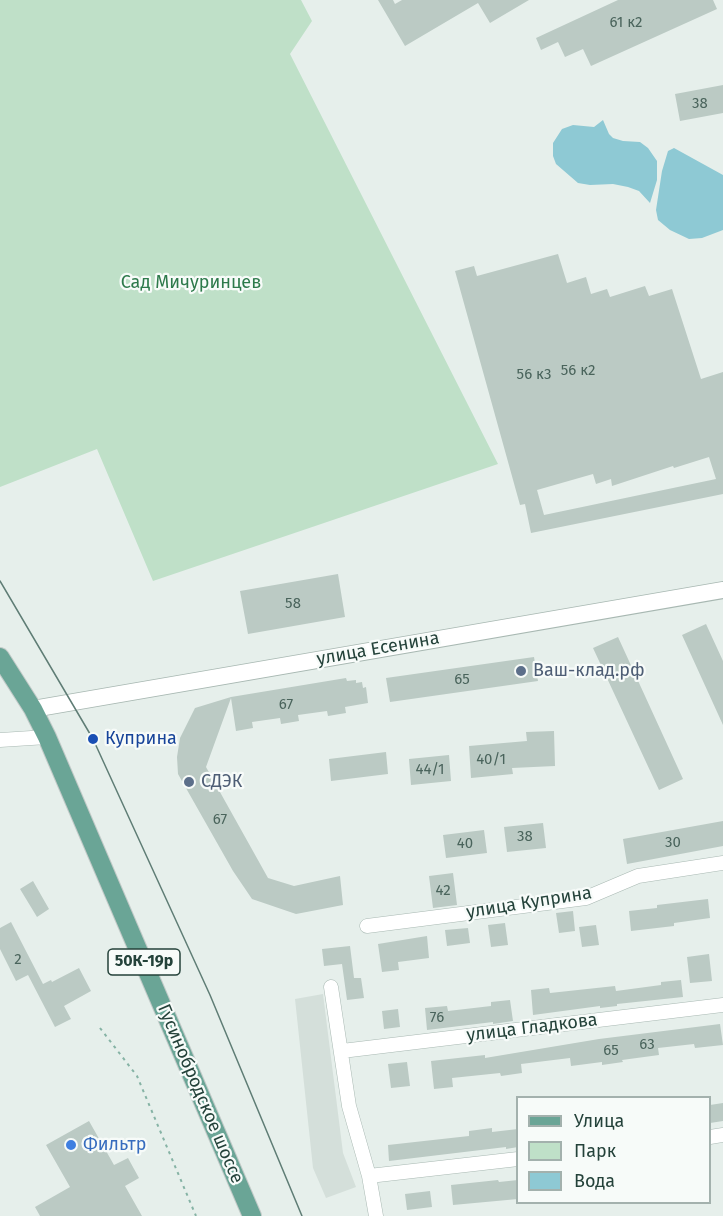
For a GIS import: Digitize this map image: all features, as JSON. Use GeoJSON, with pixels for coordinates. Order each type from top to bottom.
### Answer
{"type":"FeatureCollection","features":[{"type":"Feature","properties":{"kind":"main road","name":"Гусинобродское шоссе"},"geometry":{"type":"LineString","coordinates":[[0,657],[33,709],[47,737],[252,1216]]}},
{"type":"Feature","properties":{"kind":"street","name":"улица Есенина"},"geometry":{"type":"LineString","coordinates":[[33,709],[723,590]]}},
{"type":"Feature","properties":{"kind":"street"},"geometry":{"type":"LineString","coordinates":[[0,740],[47,737]]}},
{"type":"Feature","properties":{"kind":"street","name":"улица Куприна"},"geometry":{"type":"LineString","coordinates":[[367,926],[586,898],[638,876],[723,863]]}},
{"type":"Feature","properties":{"kind":"street"},"geometry":{"type":"LineString","coordinates":[[331,987],[349,1106],[369,1176],[376,1216]]}},
{"type":"Feature","properties":{"kind":"street","name":"улица Гладкова"},"geometry":{"type":"LineString","coordinates":[[342,1051],[723,1005]]}},
{"type":"Feature","properties":{"kind":"street"},"geometry":{"type":"LineString","coordinates":[[369,1176],[516,1159]]}},
{"type":"Feature","properties":{"kind":"path"},"geometry":{"type":"LineString","coordinates":[[100,1028],[137,1076],[196,1216]]}},
{"type":"Feature","properties":{"kind":"shaded area"},"geometry":{"type":"Polygon","coordinates":[[[323,994],[343,1153],[356,1187],[326,1198],[313,1168],[295,999],[323,994]]]}},
{"type":"Feature","properties":{"kind":"green space","name":"Сад Мичуринцев"},"geometry":{"type":"Polygon","coordinates":[[[0,0],[301,0],[312,21],[290,54],[498,464],[153,581],[97,449],[0,487],[0,0]]]}},
{"type":"Feature","properties":{"kind":"water"},"geometry":{"type":"Polygon","coordinates":[[[603,120],[613,138],[640,142],[648,148],[657,161],[657,180],[650,203],[639,191],[628,187],[578,183],[556,164],[553,156],[553,143],[562,129],[573,125],[594,127],[603,120]]]}},
{"type":"Feature","properties":{"kind":"water"},"geometry":{"type":"Polygon","coordinates":[[[674,148],[723,175],[723,230],[702,238],[689,239],[670,230],[658,220],[656,210],[662,171],[668,151],[674,148]]]}},
{"type":"Feature","properties":{"kind":"building"},"geometry":{"type":"Polygon","coordinates":[[[378,0],[393,0],[395,4],[402,0],[529,0],[490,23],[478,3],[405,46],[378,0]]]}},
{"type":"Feature","properties":{"kind":"building"},"geometry":{"type":"Polygon","coordinates":[[[618,0],[713,0],[717,9],[591,66],[583,49],[565,57],[558,42],[541,50],[536,38],[618,0]]]}},
{"type":"Feature","properties":{"kind":"building"},"geometry":{"type":"Polygon","coordinates":[[[723,85],[723,113],[680,121],[675,94],[723,85]]]}},
{"type":"Feature","properties":{"kind":"building"},"geometry":{"type":"Polygon","coordinates":[[[558,254],[567,283],[586,277],[591,294],[607,289],[610,297],[645,286],[649,296],[672,289],[701,379],[723,372],[723,494],[531,533],[525,504],[520,505],[455,271],[474,266],[477,276],[558,254]],[[709,457],[612,486],[611,479],[596,484],[593,474],[537,490],[544,515],[716,479],[709,457]]]}},
{"type":"Feature","properties":{"kind":"building"},"geometry":{"type":"Polygon","coordinates":[[[338,574],[345,617],[248,634],[240,591],[338,574]]]}},
{"type":"Feature","properties":{"kind":"building"},"geometry":{"type":"Polygon","coordinates":[[[706,624],[723,661],[723,725],[682,635],[706,624]]]}},
{"type":"Feature","properties":{"kind":"building"},"geometry":{"type":"Polygon","coordinates":[[[618,637],[683,779],[659,790],[593,648],[618,637]]]}},
{"type":"Feature","properties":{"kind":"building"},"geometry":{"type":"Polygon","coordinates":[[[534,657],[538,681],[390,702],[386,678],[534,657]]]}},
{"type":"Feature","properties":{"kind":"building"},"geometry":{"type":"Polygon","coordinates":[[[346,678],[347,681],[362,682],[363,688],[366,687],[368,703],[345,707],[346,713],[328,716],[327,711],[298,715],[299,721],[281,724],[280,718],[252,722],[253,728],[236,731],[231,698],[206,767],[268,878],[294,886],[340,876],[343,905],[296,914],[252,899],[233,871],[178,774],[177,757],[180,738],[195,708],[231,697],[346,678]]]}},
{"type":"Feature","properties":{"kind":"building"},"geometry":{"type":"Polygon","coordinates":[[[554,731],[555,766],[512,768],[513,774],[471,778],[469,746],[527,741],[526,732],[554,731]]]}},
{"type":"Feature","properties":{"kind":"building"},"geometry":{"type":"Polygon","coordinates":[[[386,752],[388,774],[331,781],[329,759],[386,752]]]}},
{"type":"Feature","properties":{"kind":"building"},"geometry":{"type":"Polygon","coordinates":[[[449,755],[451,781],[411,785],[409,759],[449,755]]]}},
{"type":"Feature","properties":{"kind":"building"},"geometry":{"type":"Polygon","coordinates":[[[723,821],[723,846],[627,864],[623,839],[723,821]]]}},
{"type":"Feature","properties":{"kind":"building"},"geometry":{"type":"Polygon","coordinates":[[[543,823],[546,848],[507,852],[504,827],[543,823]]]}},
{"type":"Feature","properties":{"kind":"building"},"geometry":{"type":"Polygon","coordinates":[[[484,830],[487,853],[446,858],[443,835],[484,830]]]}},
{"type":"Feature","properties":{"kind":"building"},"geometry":{"type":"Polygon","coordinates":[[[453,873],[457,905],[433,908],[429,876],[453,873]]]}},
{"type":"Feature","properties":{"kind":"building"},"geometry":{"type":"Polygon","coordinates":[[[33,881],[49,909],[37,917],[20,889],[33,881]]]}},
{"type":"Feature","properties":{"kind":"building"},"geometry":{"type":"Polygon","coordinates":[[[708,899],[710,918],[674,923],[674,926],[631,931],[629,911],[708,899]]]}},
{"type":"Feature","properties":{"kind":"building"},"geometry":{"type":"Polygon","coordinates":[[[573,911],[575,931],[559,933],[556,913],[573,911]]]}},
{"type":"Feature","properties":{"kind":"building"},"geometry":{"type":"Polygon","coordinates":[[[11,922],[43,984],[51,980],[52,982],[79,968],[91,991],[64,1006],[71,1019],[55,1027],[28,975],[16,981],[0,949],[0,928],[11,922]]]}},
{"type":"Feature","properties":{"kind":"building"},"geometry":{"type":"Polygon","coordinates":[[[505,923],[508,945],[491,947],[488,925],[505,923]]]}},
{"type":"Feature","properties":{"kind":"building"},"geometry":{"type":"Polygon","coordinates":[[[596,925],[599,945],[582,947],[579,927],[596,925]]]}},
{"type":"Feature","properties":{"kind":"building"},"geometry":{"type":"Polygon","coordinates":[[[468,928],[470,943],[447,946],[445,930],[468,928]]]}},
{"type":"Feature","properties":{"kind":"building"},"geometry":{"type":"Polygon","coordinates":[[[427,936],[429,958],[398,962],[399,970],[382,972],[378,944],[427,936]]]}},
{"type":"Feature","properties":{"kind":"building"},"geometry":{"type":"Polygon","coordinates":[[[350,946],[354,978],[361,978],[364,998],[347,1000],[342,964],[324,966],[322,949],[350,946]]]}},
{"type":"Feature","properties":{"kind":"building"},"geometry":{"type":"Polygon","coordinates":[[[709,954],[712,981],[690,983],[687,957],[709,954]]]}},
{"type":"Feature","properties":{"kind":"building"},"geometry":{"type":"Polygon","coordinates":[[[681,980],[683,997],[533,1015],[531,990],[549,988],[550,993],[615,986],[616,991],[681,980]]]}},
{"type":"Feature","properties":{"kind":"building"},"geometry":{"type":"Polygon","coordinates":[[[510,1000],[513,1021],[427,1030],[425,1008],[447,1006],[448,1011],[491,1006],[491,1002],[510,1000]]]}},
{"type":"Feature","properties":{"kind":"building"},"geometry":{"type":"Polygon","coordinates":[[[398,1009],[400,1027],[384,1029],[382,1011],[398,1009]]]}},
{"type":"Feature","properties":{"kind":"building"},"geometry":{"type":"Polygon","coordinates":[[[720,1024],[723,1045],[695,1048],[694,1044],[658,1048],[659,1055],[602,1065],[602,1062],[571,1066],[570,1058],[521,1064],[522,1073],[452,1078],[453,1087],[434,1089],[431,1061],[485,1055],[485,1058],[599,1039],[720,1024]]]}},
{"type":"Feature","properties":{"kind":"building"},"geometry":{"type":"Polygon","coordinates":[[[407,1062],[410,1086],[391,1088],[388,1064],[407,1062]]]}},
{"type":"Feature","properties":{"kind":"building"},"geometry":{"type":"Polygon","coordinates":[[[723,1103],[723,1121],[711,1123],[711,1105],[723,1103]]]}},
{"type":"Feature","properties":{"kind":"building"},"geometry":{"type":"Polygon","coordinates":[[[89,1121],[114,1165],[128,1158],[139,1178],[125,1186],[142,1216],[40,1216],[35,1207],[70,1187],[46,1145],[89,1121]]]}},
{"type":"Feature","properties":{"kind":"building"},"geometry":{"type":"Polygon","coordinates":[[[492,1128],[492,1132],[516,1129],[516,1147],[389,1161],[388,1145],[469,1136],[469,1131],[492,1128]]]}},
{"type":"Feature","properties":{"kind":"building"},"geometry":{"type":"Polygon","coordinates":[[[516,1180],[516,1199],[453,1205],[451,1185],[516,1180]]]}},
{"type":"Feature","properties":{"kind":"building"},"geometry":{"type":"Polygon","coordinates":[[[430,1191],[432,1207],[407,1210],[405,1194],[430,1191]]]}},
{"type":"Feature","properties":{"kind":"tram line"},"geometry":{"type":"LineString","coordinates":[[0,581],[93,739],[210,995],[302,1216]]}},
{"type":"Feature","properties":{"kind":"place","name":"Ваш-клад.рф"},"geometry":{"type":"Point","coordinates":[521,671]}},
{"type":"Feature","properties":{"kind":"place","name":"Куприна"},"geometry":{"type":"Point","coordinates":[93,739]}},
{"type":"Feature","properties":{"kind":"place","name":"СДЭК"},"geometry":{"type":"Point","coordinates":[189,782]}},
{"type":"Feature","properties":{"kind":"place","name":"Фильтр"},"geometry":{"type":"Point","coordinates":[71,1145]}}]}
